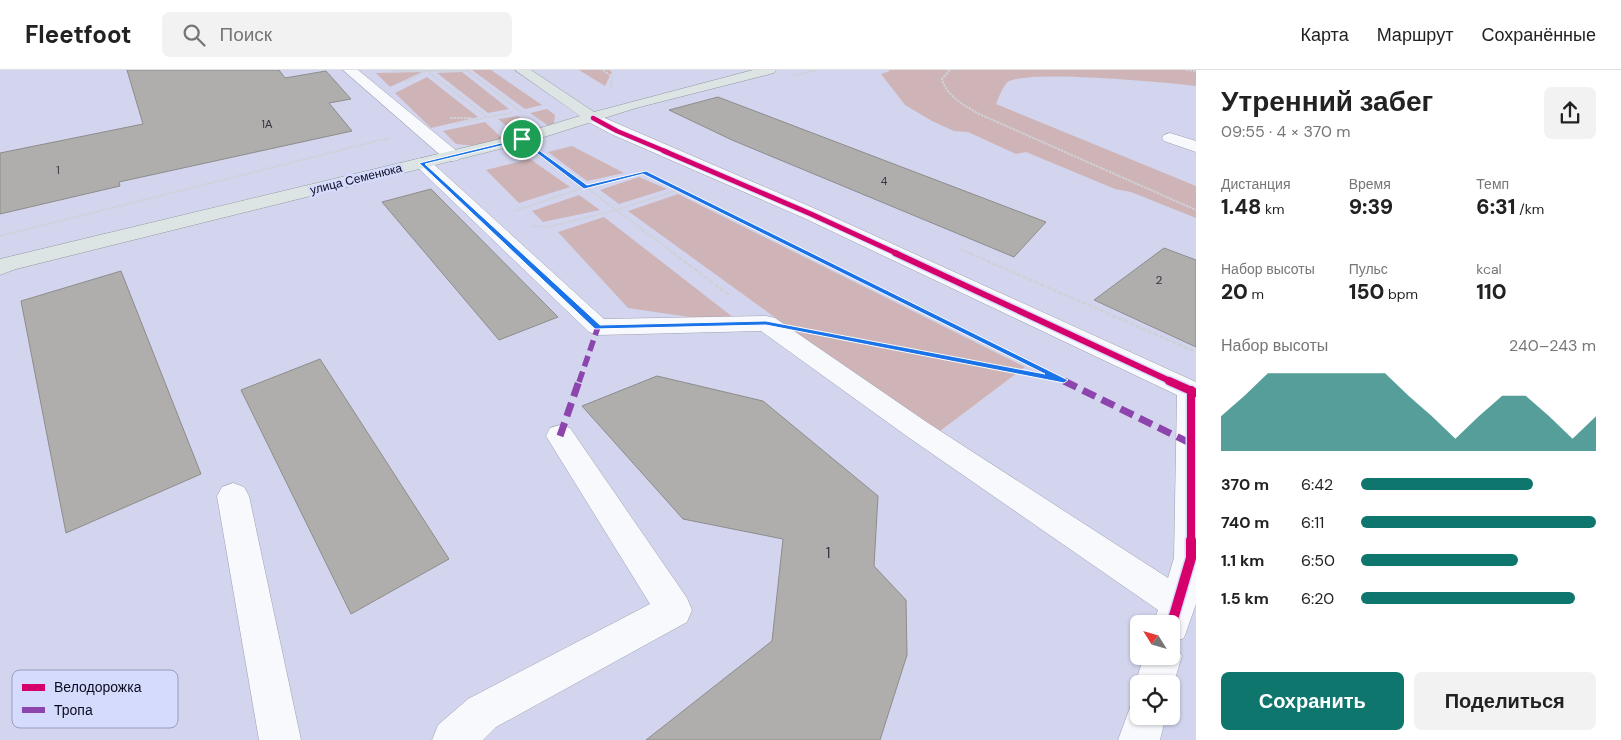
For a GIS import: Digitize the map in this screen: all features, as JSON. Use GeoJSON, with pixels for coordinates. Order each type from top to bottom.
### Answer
{"type":"FeatureCollection","features":[{"type":"Feature","properties":{"kind":"main road"},"geometry":{"type":"LineString","coordinates":[[522,70],[593,118]]}},
{"type":"Feature","properties":{"kind":"main road","name":"улица Семенюка"},"geometry":{"type":"LineString","coordinates":[[0,268],[8,264],[92,243],[522,139],[631,105],[769,70]]}},
{"type":"Feature","properties":{"kind":"street"},"geometry":{"type":"LineString","coordinates":[[351,71],[452,156]]}},
{"type":"Feature","properties":{"kind":"street"},"geometry":{"type":"LineString","coordinates":[[422,163],[598,327],[766,323],[1174,615],[1191,558],[1193,391],[820,218],[617,131],[593,118]]}},
{"type":"Feature","properties":{"kind":"street"},"geometry":{"type":"LineString","coordinates":[[1170,138],[1196,147]]}},
{"type":"Feature","properties":{"kind":"street"},"geometry":{"type":"LineString","coordinates":[[454,740],[482,713],[674,610],[560,436]]}},
{"type":"Feature","properties":{"kind":"street"},"geometry":{"type":"LineString","coordinates":[[233,496],[280,740]]}},
{"type":"Feature","properties":{"kind":"street"},"geometry":{"type":"LineString","coordinates":[[1139,740],[1143,725]]}},
{"type":"Feature","properties":{"kind":"path"},"geometry":{"type":"LineString","coordinates":[[426,70],[493,122]]}},
{"type":"Feature","properties":{"kind":"path"},"geometry":{"type":"LineString","coordinates":[[351,71],[468,70],[520,112]]}},
{"type":"Feature","properties":{"kind":"path"},"geometry":{"type":"LineString","coordinates":[[950,70],[942,79],[943,87],[951,96],[979,114],[1196,210]]}},
{"type":"Feature","properties":{"kind":"path"},"geometry":{"type":"LineString","coordinates":[[1186,70],[1196,71]]}},
{"type":"Feature","properties":{"kind":"path"},"geometry":{"type":"LineString","coordinates":[[0,236],[422,130],[528,110]]}},
{"type":"Feature","properties":{"kind":"path"},"geometry":{"type":"LineString","coordinates":[[522,139],[766,323]]}},
{"type":"Feature","properties":{"kind":"path"},"geometry":{"type":"LineString","coordinates":[[636,169],[1064,380],[834,336]]}},
{"type":"Feature","properties":{"kind":"path"},"geometry":{"type":"LineString","coordinates":[[484,222],[586,187],[644,172]]}},
{"type":"Feature","properties":{"kind":"path"},"geometry":{"type":"LineString","coordinates":[[484,222],[548,227],[616,210],[679,190]]}},
{"type":"Feature","properties":{"kind":"shaded area"},"geometry":{"type":"Polygon","coordinates":[[[472,70],[491,70],[542,105],[525,109],[472,70]]]}},
{"type":"Feature","properties":{"kind":"shaded area"},"geometry":{"type":"Polygon","coordinates":[[[579,70],[609,70],[612,72],[605,86],[579,70]]]}},
{"type":"Feature","properties":{"kind":"shaded area"},"geometry":{"type":"Polygon","coordinates":[[[888,70],[1196,70],[1196,86],[1099,78],[1023,78],[1009,81],[1001,91],[996,104],[1196,186],[1196,218],[1131,192],[1115,189],[1026,152],[1016,154],[968,132],[954,131],[932,121],[905,105],[881,74],[890,71],[888,70]]]}},
{"type":"Feature","properties":{"kind":"shaded area"},"geometry":{"type":"Polygon","coordinates":[[[422,72],[390,87],[376,73],[422,72]]]}},
{"type":"Feature","properties":{"kind":"shaded area"},"geometry":{"type":"Polygon","coordinates":[[[462,72],[509,109],[488,113],[437,73],[462,72]]]}},
{"type":"Feature","properties":{"kind":"shaded area"},"geometry":{"type":"Polygon","coordinates":[[[427,77],[478,117],[431,128],[395,93],[427,77]]]}},
{"type":"Feature","properties":{"kind":"shaded area"},"geometry":{"type":"Polygon","coordinates":[[[547,109],[555,115],[554,123],[550,127],[530,113],[547,109]]]}},
{"type":"Feature","properties":{"kind":"shaded area"},"geometry":{"type":"Polygon","coordinates":[[[518,116],[536,128],[515,133],[498,119],[518,116]]]}},
{"type":"Feature","properties":{"kind":"shaded area"},"geometry":{"type":"Polygon","coordinates":[[[485,122],[503,139],[477,146],[456,144],[443,131],[485,122]]]}},
{"type":"Feature","properties":{"kind":"shaded area"},"geometry":{"type":"Polygon","coordinates":[[[572,146],[624,173],[587,181],[548,152],[572,146]]]}},
{"type":"Feature","properties":{"kind":"shaded area"},"geometry":{"type":"Polygon","coordinates":[[[530,159],[570,187],[519,203],[486,170],[530,159]]]}},
{"type":"Feature","properties":{"kind":"shaded area"},"geometry":{"type":"Polygon","coordinates":[[[639,177],[667,189],[619,204],[600,190],[639,177]]]}},
{"type":"Feature","properties":{"kind":"shaded area"},"geometry":{"type":"Polygon","coordinates":[[[678,194],[1025,367],[936,434],[628,211],[678,194]]]}},
{"type":"Feature","properties":{"kind":"shaded area"},"geometry":{"type":"Polygon","coordinates":[[[579,195],[600,210],[543,222],[532,211],[579,195]]]}},
{"type":"Feature","properties":{"kind":"shaded area"},"geometry":{"type":"Polygon","coordinates":[[[604,217],[743,325],[628,308],[558,232],[604,217]]]}},
{"type":"Feature","properties":{"kind":"building"},"geometry":{"type":"Polygon","coordinates":[[[127,70],[279,70],[285,78],[326,71],[351,99],[329,103],[352,131],[119,182],[120,186],[0,214],[0,153],[143,124],[127,70]]]}},
{"type":"Feature","properties":{"kind":"building"},"geometry":{"type":"Polygon","coordinates":[[[718,97],[1046,222],[1014,257],[732,140],[669,110],[718,97]]]}},
{"type":"Feature","properties":{"kind":"building"},"geometry":{"type":"Polygon","coordinates":[[[431,189],[558,317],[499,340],[382,202],[431,189]]]}},
{"type":"Feature","properties":{"kind":"building"},"geometry":{"type":"Polygon","coordinates":[[[1164,248],[1196,260],[1196,347],[1094,300],[1164,248]]]}},
{"type":"Feature","properties":{"kind":"building"},"geometry":{"type":"Polygon","coordinates":[[[121,271],[201,474],[66,533],[21,301],[121,271]]]}},
{"type":"Feature","properties":{"kind":"building"},"geometry":{"type":"Polygon","coordinates":[[[320,359],[449,559],[351,614],[241,390],[320,359]]]}},
{"type":"Feature","properties":{"kind":"building"},"geometry":{"type":"Polygon","coordinates":[[[657,376],[763,401],[878,496],[874,566],[906,600],[907,655],[880,740],[646,740],[772,641],[783,539],[683,519],[582,406],[657,376]]]}},
{"type":"Feature","properties":{"kind":"marked path"},"geometry":{"type":"LineString","coordinates":[[560,436],[598,327]]}},
{"type":"Feature","properties":{"kind":"marked path"},"geometry":{"type":"LineString","coordinates":[[1064,381],[1194,445]]}},
{"type":"Feature","properties":{"kind":"cycle path"},"geometry":{"type":"LineString","coordinates":[[593,118],[617,131],[811,214],[1196,393]]}},
{"type":"Feature","properties":{"kind":"cycle path"},"geometry":{"type":"LineString","coordinates":[[1174,615],[1191,558],[1191,390]]}},
{"type":"Feature","properties":{"kind":"route"},"geometry":{"type":"LineString","coordinates":[[522,139],[586,187],[644,172],[1064,380],[766,323],[598,327],[422,163],[522,139]]}}]}
